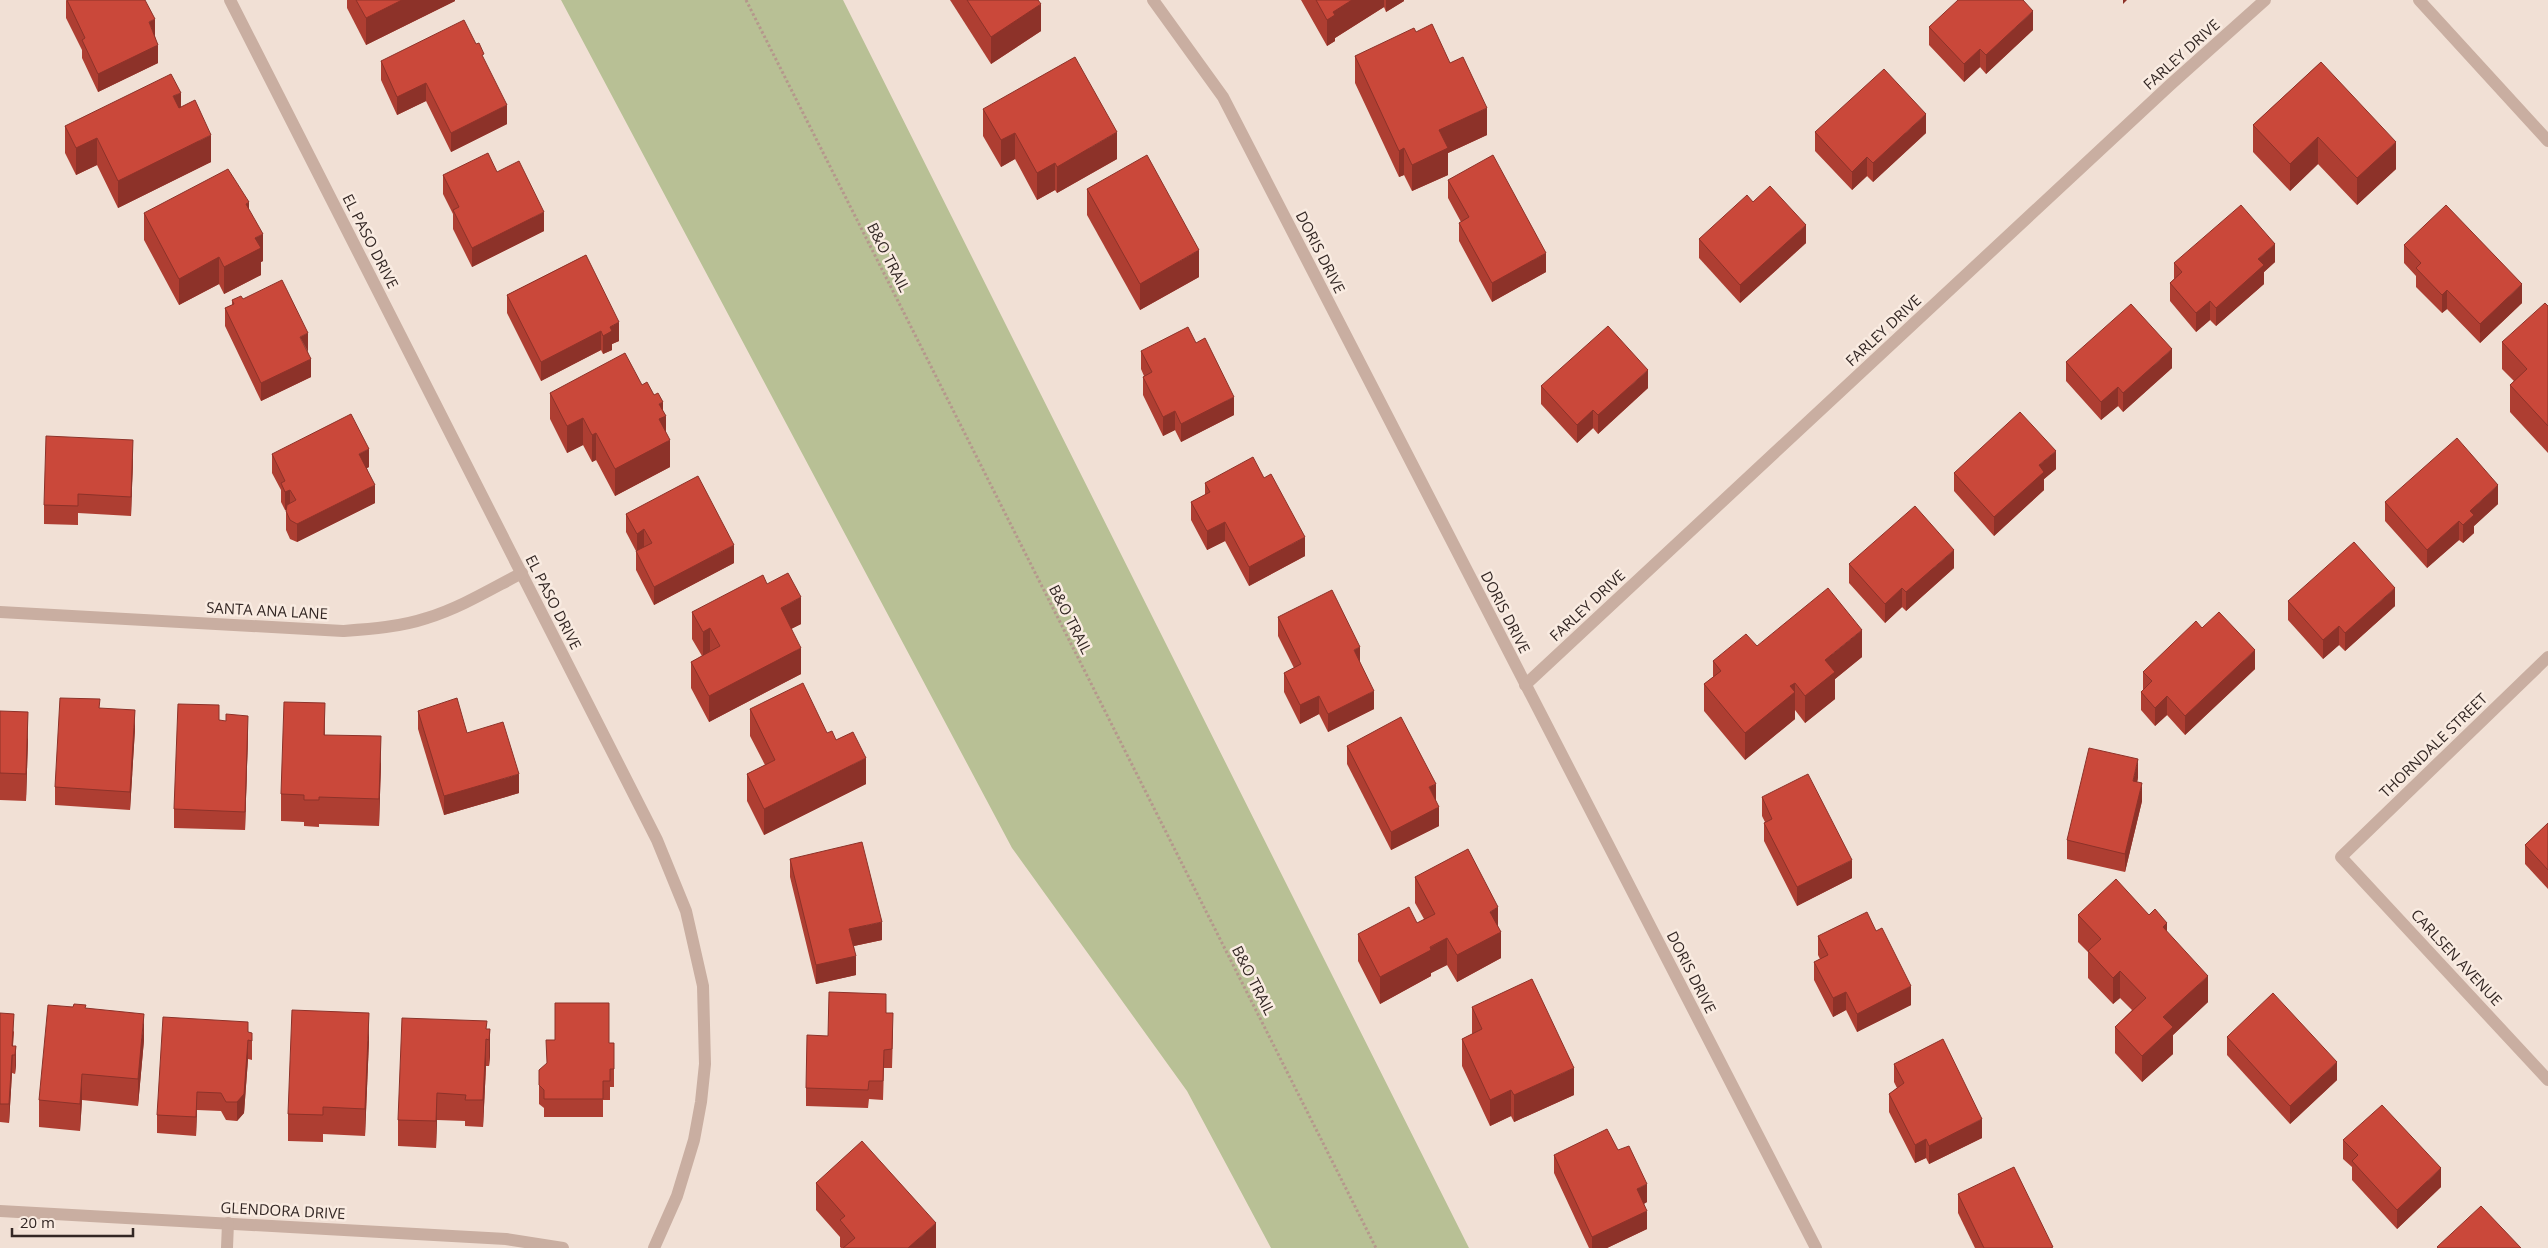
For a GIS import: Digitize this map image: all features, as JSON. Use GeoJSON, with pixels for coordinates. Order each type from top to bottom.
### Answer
{"type":"FeatureCollection","features":[{"type":"Feature","properties":{"kind":"street","name":"EL PASO DRIVE"},"geometry":{"type":"LineString","coordinates":[[230,0],[657,840],[686,911],[703,986],[705,1064],[694,1140],[677,1196],[654,1248]]}},
{"type":"Feature","properties":{"kind":"street","name":"DORIS DRIVE"},"geometry":{"type":"LineString","coordinates":[[1153,0],[1189,53],[1223,97],[1816,1248]]}},
{"type":"Feature","properties":{"kind":"street","name":"FARLEY DRIVE"},"geometry":{"type":"LineString","coordinates":[[1525,685],[2142,112],[2266,0]]}},
{"type":"Feature","properties":{"kind":"street"},"geometry":{"type":"LineString","coordinates":[[2419,0],[2548,141]]}},
{"type":"Feature","properties":{"kind":"street","name":"SANTA ANA LANE"},"geometry":{"type":"LineString","coordinates":[[0,612],[343,631],[372,629],[427,618],[462,604],[522,573]]}},
{"type":"Feature","properties":{"kind":"street","name":"THORNDALE STREET"},"geometry":{"type":"LineString","coordinates":[[2341,857],[2548,657]]}},
{"type":"Feature","properties":{"kind":"street","name":"CARLSEN AVENUE"},"geometry":{"type":"LineString","coordinates":[[2341,857],[2548,1080]]}},
{"type":"Feature","properties":{"kind":"street","name":"GLENDORA DRIVE"},"geometry":{"type":"LineString","coordinates":[[0,1211],[506,1239],[564,1248]]}},
{"type":"Feature","properties":{"kind":"street"},"geometry":{"type":"LineString","coordinates":[[227,1248],[228,1223]]}},
{"type":"Feature","properties":{"kind":"path","name":"B&O TRAIL"},"geometry":{"type":"LineString","coordinates":[[746,0],[1376,1248]]}},
{"type":"Feature","properties":{"kind":"green space"},"geometry":{"type":"Polygon","coordinates":[[[561,0],[843,0],[1469,1248],[1271,1248],[1187,1091],[1012,848],[561,0]]]}},
{"type":"Feature","properties":{"kind":"building"},"geometry":{"type":"Polygon","coordinates":[[[67,0],[145,0],[155,19],[149,22],[158,45],[98,74],[82,40],[85,38],[67,0]]]}},
{"type":"Feature","properties":{"kind":"building"},"geometry":{"type":"Polygon","coordinates":[[[356,0],[402,0],[366,18],[356,0]]]}},
{"type":"Feature","properties":{"kind":"building"},"geometry":{"type":"Polygon","coordinates":[[[967,0],[1038,0],[1041,4],[991,37],[967,0]]]}},
{"type":"Feature","properties":{"kind":"building"},"geometry":{"type":"Polygon","coordinates":[[[1316,0],[1352,0],[1333,12],[1335,15],[1327,20],[1316,0]]]}},
{"type":"Feature","properties":{"kind":"building"},"geometry":{"type":"Polygon","coordinates":[[[1958,0],[2023,0],[2033,11],[1986,55],[1980,49],[1964,64],[1929,27],[1958,0]]]}},
{"type":"Feature","properties":{"kind":"building"},"geometry":{"type":"Polygon","coordinates":[[[464,20],[476,44],[479,43],[484,54],[482,55],[507,105],[451,133],[426,83],[397,97],[381,61],[464,20]]]}},
{"type":"Feature","properties":{"kind":"building"},"geometry":{"type":"Polygon","coordinates":[[[1432,24],[1450,63],[1463,57],[1487,108],[1439,130],[1448,148],[1412,165],[1404,148],[1399,151],[1355,56],[1414,28],[1416,32],[1432,24]]]}},
{"type":"Feature","properties":{"kind":"building"},"geometry":{"type":"Polygon","coordinates":[[[1075,57],[1117,132],[1057,167],[1055,163],[1037,173],[1015,133],[1001,140],[983,109],[1075,57]]]}},
{"type":"Feature","properties":{"kind":"building"},"geometry":{"type":"Polygon","coordinates":[[[2321,62],[2396,142],[2357,178],[2318,137],[2290,164],[2253,125],[2321,62]]]}},
{"type":"Feature","properties":{"kind":"building"},"geometry":{"type":"Polygon","coordinates":[[[1884,69],[1926,114],[1873,163],[1867,157],[1852,172],[1815,132],[1884,69]]]}},
{"type":"Feature","properties":{"kind":"building"},"geometry":{"type":"Polygon","coordinates":[[[171,74],[181,93],[173,96],[179,108],[195,100],[211,135],[118,181],[97,138],[76,148],[65,126],[171,74]]]}},
{"type":"Feature","properties":{"kind":"building"},"geometry":{"type":"Polygon","coordinates":[[[488,153],[497,172],[519,161],[544,212],[472,248],[453,210],[459,207],[443,175],[488,153]]]}},
{"type":"Feature","properties":{"kind":"building"},"geometry":{"type":"Polygon","coordinates":[[[1147,155],[1199,250],[1140,284],[1087,189],[1147,155]]]}},
{"type":"Feature","properties":{"kind":"building"},"geometry":{"type":"Polygon","coordinates":[[[1493,155],[1546,253],[1492,283],[1459,223],[1469,217],[1448,180],[1493,155]]]}},
{"type":"Feature","properties":{"kind":"building"},"geometry":{"type":"Polygon","coordinates":[[[228,169],[249,202],[246,204],[263,234],[255,238],[261,248],[224,267],[219,257],[179,279],[144,213],[228,169]]]}},
{"type":"Feature","properties":{"kind":"building"},"geometry":{"type":"Polygon","coordinates":[[[1770,186],[1806,225],[1740,285],[1699,239],[1747,195],[1753,202],[1770,186]]]}},
{"type":"Feature","properties":{"kind":"building"},"geometry":{"type":"Polygon","coordinates":[[[2241,205],[2275,244],[2258,259],[2264,265],[2216,308],[2210,301],[2196,313],[2170,283],[2182,272],[2174,263],[2241,205]]]}},
{"type":"Feature","properties":{"kind":"building"},"geometry":{"type":"Polygon","coordinates":[[[2446,205],[2522,284],[2480,324],[2447,290],[2442,295],[2416,268],[2421,263],[2404,245],[2446,205]]]}},
{"type":"Feature","properties":{"kind":"building"},"geometry":{"type":"Polygon","coordinates":[[[586,255],[619,322],[610,327],[612,331],[603,336],[601,331],[541,362],[507,295],[586,255]]]}},
{"type":"Feature","properties":{"kind":"building"},"geometry":{"type":"Polygon","coordinates":[[[282,280],[308,333],[300,337],[311,359],[261,383],[225,308],[234,304],[232,300],[241,296],[243,299],[282,280]]]}},
{"type":"Feature","properties":{"kind":"building"},"geometry":{"type":"Polygon","coordinates":[[[2545,303],[2548,306],[2548,426],[2510,385],[2527,369],[2502,342],[2545,303]]]}},
{"type":"Feature","properties":{"kind":"building"},"geometry":{"type":"Polygon","coordinates":[[[2131,304],[2172,349],[2123,393],[2118,387],[2101,402],[2066,362],[2131,304]]]}},
{"type":"Feature","properties":{"kind":"building"},"geometry":{"type":"Polygon","coordinates":[[[1608,326],[1648,370],[1598,415],[1593,410],[1577,425],[1541,386],[1608,326]]]}},
{"type":"Feature","properties":{"kind":"building"},"geometry":{"type":"Polygon","coordinates":[[[1188,327],[1196,343],[1205,338],[1234,397],[1181,424],[1175,411],[1163,417],[1143,377],[1152,372],[1141,351],[1188,327]]]}},
{"type":"Feature","properties":{"kind":"building"},"geometry":{"type":"Polygon","coordinates":[[[625,353],[642,385],[647,382],[654,395],[658,393],[663,402],[659,404],[666,416],[659,419],[670,440],[615,469],[596,433],[592,435],[583,418],[567,426],[550,393],[625,353]]]}},
{"type":"Feature","properties":{"kind":"building"},"geometry":{"type":"Polygon","coordinates":[[[2020,412],[2056,451],[2039,465],[2044,472],[1994,517],[1954,473],[2020,412]]]}},
{"type":"Feature","properties":{"kind":"building"},"geometry":{"type":"Polygon","coordinates":[[[351,414],[369,449],[359,454],[375,485],[297,524],[290,520],[286,511],[287,505],[296,500],[290,490],[285,492],[281,483],[285,481],[272,454],[351,414]]]}},
{"type":"Feature","properties":{"kind":"building"},"geometry":{"type":"Polygon","coordinates":[[[46,436],[133,440],[131,497],[78,494],[78,506],[44,505],[46,436]]]}},
{"type":"Feature","properties":{"kind":"building"},"geometry":{"type":"Polygon","coordinates":[[[2457,438],[2498,485],[2470,511],[2474,515],[2463,525],[2459,521],[2427,550],[2385,502],[2457,438]]]}},
{"type":"Feature","properties":{"kind":"building"},"geometry":{"type":"Polygon","coordinates":[[[1253,457],[1264,478],[1271,474],[1305,537],[1249,567],[1225,522],[1207,531],[1191,502],[1210,492],[1205,483],[1253,457]]]}},
{"type":"Feature","properties":{"kind":"building"},"geometry":{"type":"Polygon","coordinates":[[[698,476],[734,545],[654,587],[636,551],[652,543],[644,529],[637,534],[626,514],[698,476]]]}},
{"type":"Feature","properties":{"kind":"building"},"geometry":{"type":"Polygon","coordinates":[[[1915,506],[1954,550],[1906,592],[1902,588],[1885,604],[1849,564],[1915,506]]]}},
{"type":"Feature","properties":{"kind":"building"},"geometry":{"type":"Polygon","coordinates":[[[2354,542],[2395,588],[2345,633],[2339,626],[2323,640],[2288,601],[2354,542]]]}},
{"type":"Feature","properties":{"kind":"building"},"geometry":{"type":"Polygon","coordinates":[[[788,573],[801,597],[781,608],[801,648],[709,696],[691,662],[720,646],[710,628],[703,632],[692,612],[763,575],[767,584],[788,573]]]}},
{"type":"Feature","properties":{"kind":"building"},"geometry":{"type":"Polygon","coordinates":[[[1828,588],[1862,630],[1825,660],[1835,672],[1805,696],[1795,683],[1790,686],[1795,692],[1745,733],[1704,684],[1721,671],[1713,661],[1746,634],[1757,646],[1828,588]]]}},
{"type":"Feature","properties":{"kind":"building"},"geometry":{"type":"Polygon","coordinates":[[[1332,590],[1360,647],[1354,650],[1374,691],[1328,714],[1319,696],[1300,705],[1284,673],[1301,664],[1278,617],[1332,590]]]}},
{"type":"Feature","properties":{"kind":"building"},"geometry":{"type":"Polygon","coordinates":[[[2219,612],[2255,650],[2185,716],[2167,696],[2155,708],[2141,692],[2152,681],[2143,672],[2196,621],[2202,628],[2219,612]]]}},
{"type":"Feature","properties":{"kind":"building"},"geometry":{"type":"Polygon","coordinates":[[[803,683],[827,733],[832,731],[836,740],[853,732],[866,758],[764,809],[747,774],[775,760],[750,709],[803,683]]]}},
{"type":"Feature","properties":{"kind":"building"},"geometry":{"type":"Polygon","coordinates":[[[60,698],[100,699],[99,708],[135,710],[130,792],[55,787],[60,698]]]}},
{"type":"Feature","properties":{"kind":"building"},"geometry":{"type":"Polygon","coordinates":[[[457,698],[467,733],[503,722],[519,774],[444,796],[418,711],[457,698]]]}},
{"type":"Feature","properties":{"kind":"building"},"geometry":{"type":"Polygon","coordinates":[[[284,702],[325,703],[324,735],[381,736],[379,799],[319,797],[319,800],[304,800],[304,795],[281,794],[284,702]]]}},
{"type":"Feature","properties":{"kind":"building"},"geometry":{"type":"Polygon","coordinates":[[[178,704],[219,705],[219,720],[226,721],[226,714],[248,716],[245,812],[174,809],[178,704]]]}},
{"type":"Feature","properties":{"kind":"building"},"geometry":{"type":"Polygon","coordinates":[[[0,711],[28,712],[26,774],[0,773],[0,711]]]}},
{"type":"Feature","properties":{"kind":"building"},"geometry":{"type":"Polygon","coordinates":[[[1401,717],[1436,784],[1429,787],[1439,807],[1391,832],[1347,746],[1401,717]]]}},
{"type":"Feature","properties":{"kind":"building"},"geometry":{"type":"Polygon","coordinates":[[[2089,748],[2138,759],[2133,781],[2142,783],[2125,854],[2067,840],[2089,748]]]}},
{"type":"Feature","properties":{"kind":"building"},"geometry":{"type":"Polygon","coordinates":[[[1808,774],[1852,860],[1797,887],[1764,823],[1772,819],[1762,797],[1808,774]]]}},
{"type":"Feature","properties":{"kind":"building"},"geometry":{"type":"Polygon","coordinates":[[[2548,823],[2548,870],[2525,845],[2548,823]]]}},
{"type":"Feature","properties":{"kind":"building"},"geometry":{"type":"Polygon","coordinates":[[[862,842],[882,922],[849,929],[856,956],[816,965],[790,859],[862,842]]]}},
{"type":"Feature","properties":{"kind":"building"},"geometry":{"type":"Polygon","coordinates":[[[1468,849],[1498,907],[1490,912],[1501,932],[1457,955],[1447,938],[1430,947],[1431,950],[1380,977],[1358,934],[1409,907],[1417,923],[1435,914],[1415,877],[1468,849]]]}},
{"type":"Feature","properties":{"kind":"building"},"geometry":{"type":"Polygon","coordinates":[[[2116,879],[2149,915],[2155,909],[2167,923],[2163,927],[2208,976],[2163,1017],[2173,1027],[2142,1056],[2115,1027],[2146,998],[2120,971],[2113,978],[2088,951],[2101,939],[2078,915],[2116,879]]]}},
{"type":"Feature","properties":{"kind":"building"},"geometry":{"type":"Polygon","coordinates":[[[1867,912],[1876,931],[1882,928],[1911,986],[1857,1014],[1846,992],[1833,998],[1814,962],[1828,955],[1818,936],[1867,912]]]}},
{"type":"Feature","properties":{"kind":"building"},"geometry":{"type":"Polygon","coordinates":[[[1532,979],[1574,1068],[1514,1095],[1511,1090],[1490,1100],[1462,1039],[1482,1029],[1472,1007],[1532,979]]]}},
{"type":"Feature","properties":{"kind":"building"},"geometry":{"type":"Polygon","coordinates":[[[829,992],[886,994],[886,1013],[893,1013],[892,1049],[884,1050],[883,1081],[869,1081],[868,1090],[806,1088],[807,1035],[828,1036],[829,992]]]}},
{"type":"Feature","properties":{"kind":"building"},"geometry":{"type":"Polygon","coordinates":[[[2273,993],[2337,1062],[2290,1106],[2227,1037],[2273,993]]]}},
{"type":"Feature","properties":{"kind":"building"},"geometry":{"type":"Polygon","coordinates":[[[555,1003],[609,1003],[609,1043],[614,1043],[614,1069],[610,1069],[610,1081],[603,1081],[603,1099],[544,1099],[544,1090],[539,1085],[539,1070],[547,1063],[546,1040],[555,1040],[555,1003]]]}},
{"type":"Feature","properties":{"kind":"building"},"geometry":{"type":"Polygon","coordinates":[[[74,1004],[86,1005],[85,1008],[144,1014],[138,1079],[82,1074],[80,1104],[39,1100],[48,1005],[73,1007],[74,1004]]]}},
{"type":"Feature","properties":{"kind":"building"},"geometry":{"type":"Polygon","coordinates":[[[292,1010],[369,1013],[365,1109],[323,1107],[323,1115],[288,1114],[292,1010]]]}},
{"type":"Feature","properties":{"kind":"building"},"geometry":{"type":"Polygon","coordinates":[[[0,1013],[14,1014],[12,1046],[16,1046],[15,1055],[12,1055],[9,1104],[0,1104],[0,1013]]]}},
{"type":"Feature","properties":{"kind":"building"},"geometry":{"type":"Polygon","coordinates":[[[163,1017],[248,1022],[248,1032],[252,1033],[252,1041],[248,1040],[244,1094],[237,1102],[226,1102],[221,1093],[197,1092],[196,1117],[157,1115],[163,1017]]]}},
{"type":"Feature","properties":{"kind":"building"},"geometry":{"type":"Polygon","coordinates":[[[402,1018],[487,1021],[486,1029],[490,1029],[489,1040],[486,1039],[483,1100],[465,1100],[466,1095],[437,1093],[436,1121],[398,1120],[402,1018]]]}},
{"type":"Feature","properties":{"kind":"building"},"geometry":{"type":"Polygon","coordinates":[[[1943,1039],[1982,1119],[1929,1146],[1926,1139],[1915,1145],[1889,1094],[1904,1083],[1894,1064],[1943,1039]]]}},
{"type":"Feature","properties":{"kind":"building"},"geometry":{"type":"Polygon","coordinates":[[[2382,1105],[2441,1168],[2397,1210],[2352,1161],[2358,1155],[2343,1140],[2382,1105]]]}},
{"type":"Feature","properties":{"kind":"building"},"geometry":{"type":"Polygon","coordinates":[[[1607,1129],[1618,1150],[1629,1146],[1647,1184],[1637,1189],[1647,1211],[1592,1237],[1554,1155],[1607,1129]]]}},
{"type":"Feature","properties":{"kind":"building"},"geometry":{"type":"Polygon","coordinates":[[[862,1141],[936,1223],[908,1248],[843,1248],[855,1238],[840,1220],[845,1216],[816,1183],[862,1141]]]}},
{"type":"Feature","properties":{"kind":"building"},"geometry":{"type":"Polygon","coordinates":[[[2014,1167],[2053,1247],[2051,1248],[1984,1248],[1958,1194],[2014,1167]]]}},
{"type":"Feature","properties":{"kind":"building"},"geometry":{"type":"Polygon","coordinates":[[[2481,1206],[2521,1248],[2437,1247],[2481,1206]]]}}]}
